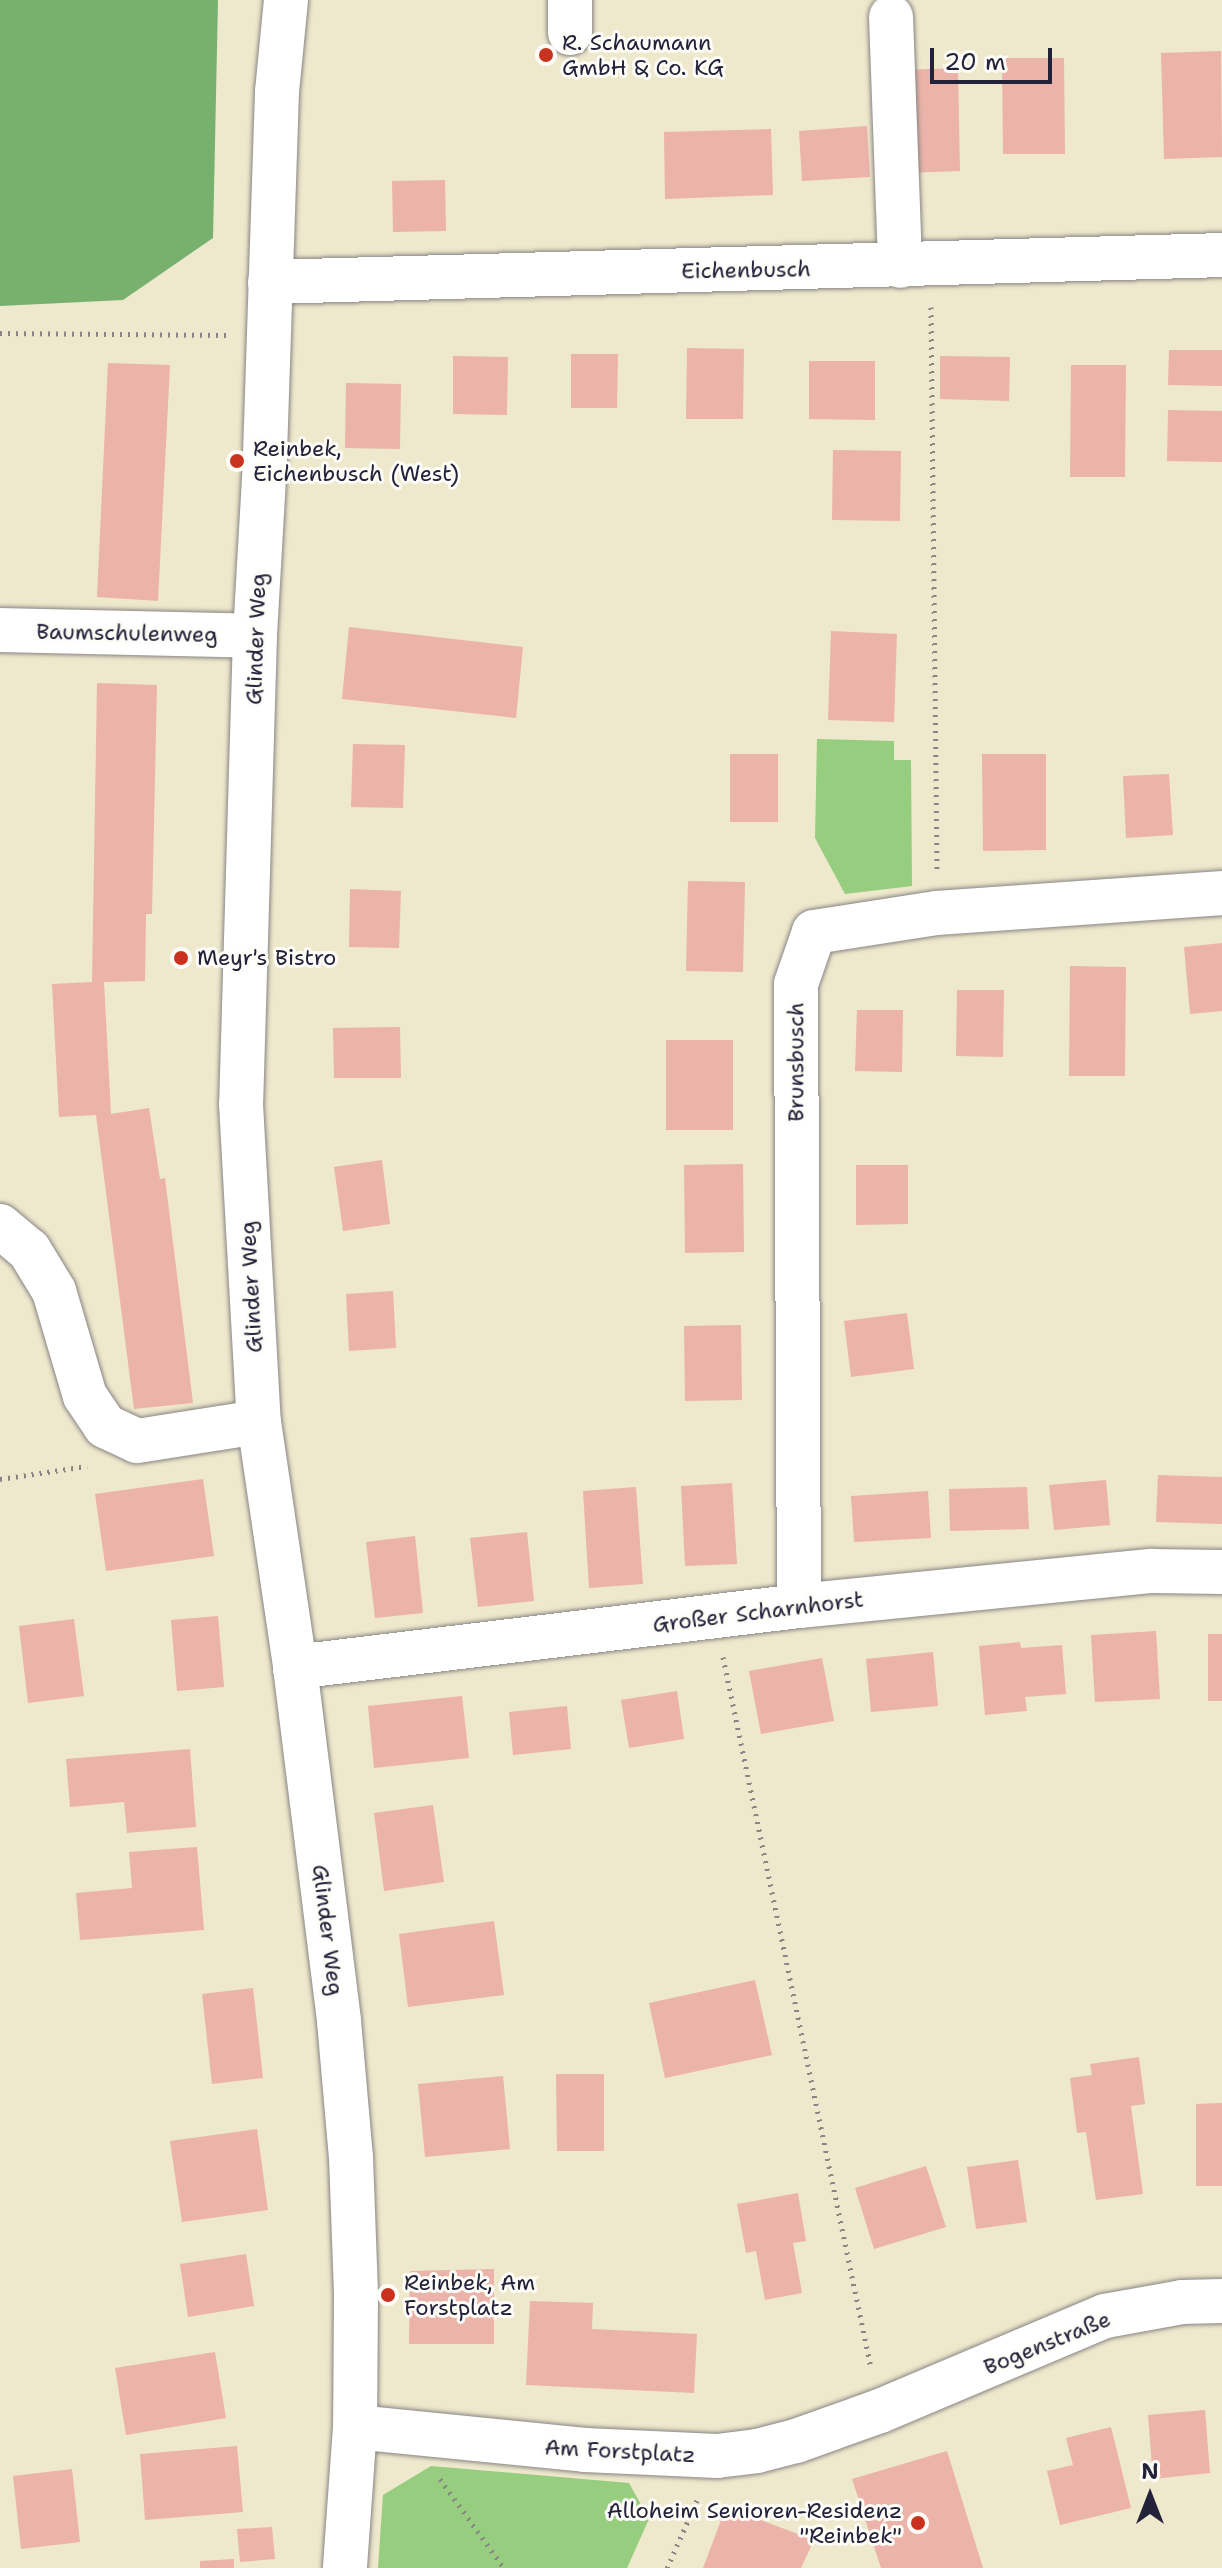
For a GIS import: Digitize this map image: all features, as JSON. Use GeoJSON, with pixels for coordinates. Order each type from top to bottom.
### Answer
{"type":"FeatureCollection","features":[{"type":"Feature","properties":{"kind":"street","name":"Glinder Weg"},"geometry":{"type":"LineString","coordinates":[[286,0],[277,92],[255,636],[241,1104],[259,1422],[295,1667],[339,2021],[351,2157],[356,2295],[355,2427],[345,2568]]}},
{"type":"Feature","properties":{"kind":"street"},"geometry":{"type":"LineString","coordinates":[[891,17],[915,266]]}},
{"type":"Feature","properties":{"kind":"street","name":"Eichenbusch"},"geometry":{"type":"LineString","coordinates":[[270,282],[1222,255]]}},
{"type":"Feature","properties":{"kind":"street","name":"Baumschulenweg"},"geometry":{"type":"LineString","coordinates":[[0,630],[255,636]]}},
{"type":"Feature","properties":{"kind":"street","name":"Brunsbusch"},"geometry":{"type":"LineString","coordinates":[[799,1606],[796,984],[814,932],[937,913],[1222,893]]}},
{"type":"Feature","properties":{"kind":"street"},"geometry":{"type":"LineString","coordinates":[[0,1226],[29,1250],[54,1291],[85,1396],[105,1426],[137,1441],[259,1422]]}},
{"type":"Feature","properties":{"kind":"street","name":"Großer Scharnhorst"},"geometry":{"type":"LineString","coordinates":[[295,1667],[799,1606],[1152,1571],[1222,1572]]}},
{"type":"Feature","properties":{"kind":"street","name":"Bogenstraße"},"geometry":{"type":"LineString","coordinates":[[880,2411],[1105,2316],[1182,2302],[1222,2301]]}},
{"type":"Feature","properties":{"kind":"street","name":"Am Forstplatz"},"geometry":{"type":"LineString","coordinates":[[355,2427],[525,2446],[717,2456],[796,2441],[880,2411]]}},
{"type":"Feature","properties":{"kind":"path"},"geometry":{"type":"LineString","coordinates":[[915,266],[937,913]]}},
{"type":"Feature","properties":{"kind":"path"},"geometry":{"type":"LineString","coordinates":[[0,333],[269,335]]}},
{"type":"Feature","properties":{"kind":"path"},"geometry":{"type":"LineString","coordinates":[[0,1479],[101,1463],[137,1441]]}},
{"type":"Feature","properties":{"kind":"path"},"geometry":{"type":"LineString","coordinates":[[715,1617],[880,2411]]}},
{"type":"Feature","properties":{"kind":"path"},"geometry":{"type":"LineString","coordinates":[[433,2437],[431,2466],[504,2568]]}},
{"type":"Feature","properties":{"kind":"path"},"geometry":{"type":"LineString","coordinates":[[667,2568],[717,2456]]}},
{"type":"Feature","properties":{"kind":"green space"},"geometry":{"type":"Polygon","coordinates":[[[0,0],[218,0],[213,238],[123,300],[0,306],[0,0]]]}},
{"type":"Feature","properties":{"kind":"green space"},"geometry":{"type":"Polygon","coordinates":[[[817,739],[894,741],[894,760],[911,760],[912,886],[845,894],[815,838],[817,739]]]}},
{"type":"Feature","properties":{"kind":"green space"},"geometry":{"type":"Polygon","coordinates":[[[431,2466],[629,2483],[649,2519],[627,2568],[378,2568],[383,2495],[431,2466]]]}},
{"type":"Feature","properties":{"kind":"building"},"geometry":{"type":"Polygon","coordinates":[[[1221,51],[1222,157],[1164,159],[1161,53],[1221,51]]]}},
{"type":"Feature","properties":{"kind":"building"},"geometry":{"type":"Polygon","coordinates":[[[1002,58],[1064,58],[1065,154],[1003,154],[1002,58]]]}},
{"type":"Feature","properties":{"kind":"building"},"geometry":{"type":"Polygon","coordinates":[[[958,68],[960,171],[906,173],[904,70],[958,68]]]}},
{"type":"Feature","properties":{"kind":"building"},"geometry":{"type":"Polygon","coordinates":[[[867,126],[870,177],[802,181],[799,131],[867,126]]]}},
{"type":"Feature","properties":{"kind":"building"},"geometry":{"type":"Polygon","coordinates":[[[771,129],[773,195],[665,199],[664,132],[771,129]]]}},
{"type":"Feature","properties":{"kind":"building"},"geometry":{"type":"Polygon","coordinates":[[[445,180],[446,231],[393,232],[392,181],[445,180]]]}},
{"type":"Feature","properties":{"kind":"building"},"geometry":{"type":"Polygon","coordinates":[[[687,348],[744,349],[743,419],[686,419],[687,348]]]}},
{"type":"Feature","properties":{"kind":"building"},"geometry":{"type":"Polygon","coordinates":[[[1169,350],[1222,350],[1222,386],[1168,385],[1169,350]]]}},
{"type":"Feature","properties":{"kind":"building"},"geometry":{"type":"Polygon","coordinates":[[[571,354],[618,354],[617,408],[571,408],[571,354]]]}},
{"type":"Feature","properties":{"kind":"building"},"geometry":{"type":"Polygon","coordinates":[[[453,356],[508,357],[507,415],[453,414],[453,356]]]}},
{"type":"Feature","properties":{"kind":"building"},"geometry":{"type":"Polygon","coordinates":[[[940,356],[1010,357],[1009,401],[940,399],[940,356]]]}},
{"type":"Feature","properties":{"kind":"building"},"geometry":{"type":"Polygon","coordinates":[[[809,361],[875,361],[875,420],[809,419],[809,361]]]}},
{"type":"Feature","properties":{"kind":"building"},"geometry":{"type":"Polygon","coordinates":[[[108,363],[170,365],[158,601],[97,597],[108,363]]]}},
{"type":"Feature","properties":{"kind":"building"},"geometry":{"type":"Polygon","coordinates":[[[1071,365],[1126,365],[1125,477],[1070,477],[1071,365]]]}},
{"type":"Feature","properties":{"kind":"building"},"geometry":{"type":"Polygon","coordinates":[[[346,383],[401,384],[400,449],[345,448],[346,383]]]}},
{"type":"Feature","properties":{"kind":"building"},"geometry":{"type":"Polygon","coordinates":[[[1168,410],[1222,411],[1222,462],[1167,461],[1168,410]]]}},
{"type":"Feature","properties":{"kind":"building"},"geometry":{"type":"Polygon","coordinates":[[[833,450],[901,451],[900,521],[832,520],[833,450]]]}},
{"type":"Feature","properties":{"kind":"building"},"geometry":{"type":"Polygon","coordinates":[[[349,627],[523,647],[516,718],[342,699],[349,627]]]}},
{"type":"Feature","properties":{"kind":"building"},"geometry":{"type":"Polygon","coordinates":[[[831,631],[897,634],[894,722],[828,720],[831,631]]]}},
{"type":"Feature","properties":{"kind":"building"},"geometry":{"type":"Polygon","coordinates":[[[97,683],[157,685],[152,914],[146,914],[145,981],[104,982],[111,1114],[149,1108],[160,1179],[165,1178],[193,1403],[134,1409],[96,1115],[59,1117],[52,984],[92,982],[97,683]]]}},
{"type":"Feature","properties":{"kind":"building"},"geometry":{"type":"Polygon","coordinates":[[[353,744],[405,745],[403,808],[351,807],[353,744]]]}},
{"type":"Feature","properties":{"kind":"building"},"geometry":{"type":"Polygon","coordinates":[[[730,754],[778,754],[778,822],[730,822],[730,754]]]}},
{"type":"Feature","properties":{"kind":"building"},"geometry":{"type":"Polygon","coordinates":[[[982,754],[1046,754],[1046,850],[983,851],[982,754]]]}},
{"type":"Feature","properties":{"kind":"building"},"geometry":{"type":"Polygon","coordinates":[[[1169,774],[1173,835],[1126,838],[1123,776],[1169,774]]]}},
{"type":"Feature","properties":{"kind":"building"},"geometry":{"type":"Polygon","coordinates":[[[688,881],[745,882],[743,972],[686,971],[688,881]]]}},
{"type":"Feature","properties":{"kind":"building"},"geometry":{"type":"Polygon","coordinates":[[[350,889],[401,891],[399,948],[349,947],[350,889]]]}},
{"type":"Feature","properties":{"kind":"building"},"geometry":{"type":"Polygon","coordinates":[[[1222,943],[1222,1011],[1190,1014],[1184,947],[1222,943]]]}},
{"type":"Feature","properties":{"kind":"building"},"geometry":{"type":"Polygon","coordinates":[[[1070,966],[1126,967],[1125,1076],[1069,1076],[1070,966]]]}},
{"type":"Feature","properties":{"kind":"building"},"geometry":{"type":"Polygon","coordinates":[[[957,990],[1004,990],[1003,1057],[956,1056],[957,990]]]}},
{"type":"Feature","properties":{"kind":"building"},"geometry":{"type":"Polygon","coordinates":[[[857,1010],[903,1010],[902,1072],[855,1071],[857,1010]]]}},
{"type":"Feature","properties":{"kind":"building"},"geometry":{"type":"Polygon","coordinates":[[[400,1027],[401,1078],[334,1078],[333,1028],[400,1027]]]}},
{"type":"Feature","properties":{"kind":"building"},"geometry":{"type":"Polygon","coordinates":[[[666,1040],[733,1040],[733,1130],[666,1130],[666,1040]]]}},
{"type":"Feature","properties":{"kind":"building"},"geometry":{"type":"Polygon","coordinates":[[[382,1160],[390,1224],[343,1231],[334,1167],[382,1160]]]}},
{"type":"Feature","properties":{"kind":"building"},"geometry":{"type":"Polygon","coordinates":[[[743,1164],[744,1252],[685,1253],[684,1165],[743,1164]]]}},
{"type":"Feature","properties":{"kind":"building"},"geometry":{"type":"Polygon","coordinates":[[[856,1165],[908,1165],[908,1224],[856,1225],[856,1165]]]}},
{"type":"Feature","properties":{"kind":"building"},"geometry":{"type":"Polygon","coordinates":[[[393,1291],[396,1348],[349,1351],[346,1294],[393,1291]]]}},
{"type":"Feature","properties":{"kind":"building"},"geometry":{"type":"Polygon","coordinates":[[[907,1313],[914,1369],[851,1377],[844,1321],[907,1313]]]}},
{"type":"Feature","properties":{"kind":"building"},"geometry":{"type":"Polygon","coordinates":[[[741,1325],[742,1400],[685,1401],[684,1326],[741,1325]]]}},
{"type":"Feature","properties":{"kind":"building"},"geometry":{"type":"Polygon","coordinates":[[[1158,1475],[1222,1477],[1222,1524],[1156,1522],[1158,1475]]]}},
{"type":"Feature","properties":{"kind":"building"},"geometry":{"type":"Polygon","coordinates":[[[203,1479],[214,1556],[106,1571],[95,1494],[203,1479]]]}},
{"type":"Feature","properties":{"kind":"building"},"geometry":{"type":"Polygon","coordinates":[[[1106,1480],[1110,1525],[1054,1530],[1049,1485],[1106,1480]]]}},
{"type":"Feature","properties":{"kind":"building"},"geometry":{"type":"Polygon","coordinates":[[[732,1483],[737,1564],[685,1566],[681,1486],[732,1483]]]}},
{"type":"Feature","properties":{"kind":"building"},"geometry":{"type":"Polygon","coordinates":[[[636,1487],[643,1584],[589,1588],[583,1491],[636,1487]]]}},
{"type":"Feature","properties":{"kind":"building"},"geometry":{"type":"Polygon","coordinates":[[[1027,1487],[1029,1529],[950,1531],[949,1489],[1027,1487]]]}},
{"type":"Feature","properties":{"kind":"building"},"geometry":{"type":"Polygon","coordinates":[[[928,1491],[931,1538],[854,1542],[851,1496],[928,1491]]]}},
{"type":"Feature","properties":{"kind":"building"},"geometry":{"type":"Polygon","coordinates":[[[527,1532],[534,1601],[478,1607],[470,1538],[527,1532]]]}},
{"type":"Feature","properties":{"kind":"building"},"geometry":{"type":"Polygon","coordinates":[[[415,1536],[423,1613],[375,1618],[366,1542],[415,1536]]]}},
{"type":"Feature","properties":{"kind":"building"},"geometry":{"type":"Polygon","coordinates":[[[218,1616],[224,1687],[177,1691],[171,1620],[218,1616]]]}},
{"type":"Feature","properties":{"kind":"building"},"geometry":{"type":"Polygon","coordinates":[[[74,1619],[84,1696],[28,1703],[19,1626],[74,1619]]]}},
{"type":"Feature","properties":{"kind":"building"},"geometry":{"type":"Polygon","coordinates":[[[1156,1631],[1160,1699],[1095,1702],[1091,1635],[1156,1631]]]}},
{"type":"Feature","properties":{"kind":"building"},"geometry":{"type":"Polygon","coordinates":[[[1208,1634],[1222,1634],[1222,1701],[1208,1701],[1208,1634]]]}},
{"type":"Feature","properties":{"kind":"building"},"geometry":{"type":"Polygon","coordinates":[[[1020,1642],[1021,1648],[1062,1645],[1066,1694],[1025,1697],[1027,1711],[985,1715],[979,1646],[1020,1642]]]}},
{"type":"Feature","properties":{"kind":"building"},"geometry":{"type":"Polygon","coordinates":[[[933,1652],[938,1706],[871,1712],[866,1659],[933,1652]]]}},
{"type":"Feature","properties":{"kind":"building"},"geometry":{"type":"Polygon","coordinates":[[[822,1658],[834,1721],[761,1734],[749,1671],[822,1658]]]}},
{"type":"Feature","properties":{"kind":"building"},"geometry":{"type":"Polygon","coordinates":[[[677,1691],[684,1739],[629,1748],[621,1700],[677,1691]]]}},
{"type":"Feature","properties":{"kind":"building"},"geometry":{"type":"Polygon","coordinates":[[[462,1696],[469,1758],[374,1768],[368,1706],[462,1696]]]}},
{"type":"Feature","properties":{"kind":"building"},"geometry":{"type":"Polygon","coordinates":[[[567,1706],[571,1749],[513,1755],[509,1712],[567,1706]]]}},
{"type":"Feature","properties":{"kind":"building"},"geometry":{"type":"Polygon","coordinates":[[[190,1749],[196,1827],[127,1833],[124,1802],[70,1807],[66,1759],[190,1749]]]}},
{"type":"Feature","properties":{"kind":"building"},"geometry":{"type":"Polygon","coordinates":[[[433,1805],[444,1882],[384,1891],[374,1813],[433,1805]]]}},
{"type":"Feature","properties":{"kind":"building"},"geometry":{"type":"Polygon","coordinates":[[[197,1847],[204,1930],[80,1940],[76,1893],[132,1888],[129,1852],[197,1847]]]}},
{"type":"Feature","properties":{"kind":"building"},"geometry":{"type":"Polygon","coordinates":[[[494,1921],[504,1995],[408,2007],[399,1934],[494,1921]]]}},
{"type":"Feature","properties":{"kind":"building"},"geometry":{"type":"Polygon","coordinates":[[[755,1980],[772,2055],[665,2078],[649,2003],[755,1980]]]}},
{"type":"Feature","properties":{"kind":"building"},"geometry":{"type":"Polygon","coordinates":[[[253,1988],[263,2078],[212,2084],[202,1994],[253,1988]]]}},
{"type":"Feature","properties":{"kind":"building"},"geometry":{"type":"Polygon","coordinates":[[[1139,2057],[1145,2104],[1131,2106],[1143,2194],[1096,2200],[1086,2132],[1077,2133],[1070,2078],[1092,2075],[1090,2064],[1139,2057]]]}},
{"type":"Feature","properties":{"kind":"building"},"geometry":{"type":"Polygon","coordinates":[[[556,2074],[604,2074],[604,2151],[557,2151],[556,2074]]]}},
{"type":"Feature","properties":{"kind":"building"},"geometry":{"type":"Polygon","coordinates":[[[503,2076],[510,2149],[425,2157],[418,2084],[503,2076]]]}},
{"type":"Feature","properties":{"kind":"building"},"geometry":{"type":"Polygon","coordinates":[[[1222,2103],[1222,2186],[1196,2186],[1196,2104],[1222,2103]]]}},
{"type":"Feature","properties":{"kind":"building"},"geometry":{"type":"Polygon","coordinates":[[[257,2129],[268,2210],[182,2222],[170,2141],[257,2129]]]}},
{"type":"Feature","properties":{"kind":"building"},"geometry":{"type":"Polygon","coordinates":[[[1018,2160],[1027,2222],[976,2229],[967,2167],[1018,2160]]]}},
{"type":"Feature","properties":{"kind":"building"},"geometry":{"type":"Polygon","coordinates":[[[926,2166],[946,2227],[874,2249],[855,2188],[926,2166]]]}},
{"type":"Feature","properties":{"kind":"building"},"geometry":{"type":"Polygon","coordinates":[[[798,2193],[806,2241],[793,2243],[802,2293],[765,2300],[756,2251],[746,2253],[737,2204],[798,2193]]]}},
{"type":"Feature","properties":{"kind":"building"},"geometry":{"type":"Polygon","coordinates":[[[246,2254],[254,2306],[188,2317],[180,2264],[246,2254]]]}},
{"type":"Feature","properties":{"kind":"building"},"geometry":{"type":"Polygon","coordinates":[[[494,2269],[494,2344],[409,2344],[410,2271],[494,2269]]]}},
{"type":"Feature","properties":{"kind":"building"},"geometry":{"type":"Polygon","coordinates":[[[530,2301],[593,2303],[592,2329],[697,2334],[694,2393],[526,2385],[530,2301]]]}},
{"type":"Feature","properties":{"kind":"building"},"geometry":{"type":"Polygon","coordinates":[[[215,2352],[226,2418],[126,2435],[115,2368],[215,2352]]]}},
{"type":"Feature","properties":{"kind":"building"},"geometry":{"type":"Polygon","coordinates":[[[1205,2410],[1210,2473],[1153,2479],[1148,2415],[1205,2410]]]}},
{"type":"Feature","properties":{"kind":"building"},"geometry":{"type":"Polygon","coordinates":[[[1111,2427],[1131,2508],[1060,2525],[1047,2471],[1073,2465],[1066,2438],[1111,2427]]]}},
{"type":"Feature","properties":{"kind":"building"},"geometry":{"type":"Polygon","coordinates":[[[237,2446],[243,2512],[145,2520],[140,2454],[237,2446]]]}},
{"type":"Feature","properties":{"kind":"building","name":"Alloheim Senioren-Residenz \"Reinbek\""},"geometry":{"type":"Polygon","coordinates":[[[947,2451],[983,2568],[881,2568],[852,2479],[947,2451]]]}},
{"type":"Feature","properties":{"kind":"building"},"geometry":{"type":"Polygon","coordinates":[[[72,2469],[80,2542],[21,2549],[13,2476],[72,2469]]]}},
{"type":"Feature","properties":{"kind":"building","name":"Alloheim Senioren-Residenz \"Reinbek\""},"geometry":{"type":"Polygon","coordinates":[[[726,2507],[814,2540],[801,2568],[703,2568],[726,2507]]]}},
{"type":"Feature","properties":{"kind":"building"},"geometry":{"type":"Polygon","coordinates":[[[272,2527],[275,2559],[240,2562],[237,2529],[272,2527]]]}},
{"type":"Feature","properties":{"kind":"building"},"geometry":{"type":"Polygon","coordinates":[[[234,2559],[234,2568],[200,2568],[200,2561],[234,2559]]]}},
{"type":"Feature","properties":{"kind":"place","name":"R. Schaumann GmbH & Co. KG"},"geometry":{"type":"Point","coordinates":[546,55]}},
{"type":"Feature","properties":{"kind":"place","name":"Reinbek, Eichenbusch (West)"},"geometry":{"type":"Point","coordinates":[237,461]}},
{"type":"Feature","properties":{"kind":"place","name":"Meyr's Bistro"},"geometry":{"type":"Point","coordinates":[181,958]}},
{"type":"Feature","properties":{"kind":"place","name":"Reinbek, Am Forstplatz"},"geometry":{"type":"Point","coordinates":[388,2295]}},
{"type":"Feature","properties":{"kind":"place","name":"Alloheim Senioren-Residenz \"Reinbek\""},"geometry":{"type":"Point","coordinates":[918,2523]}}]}
